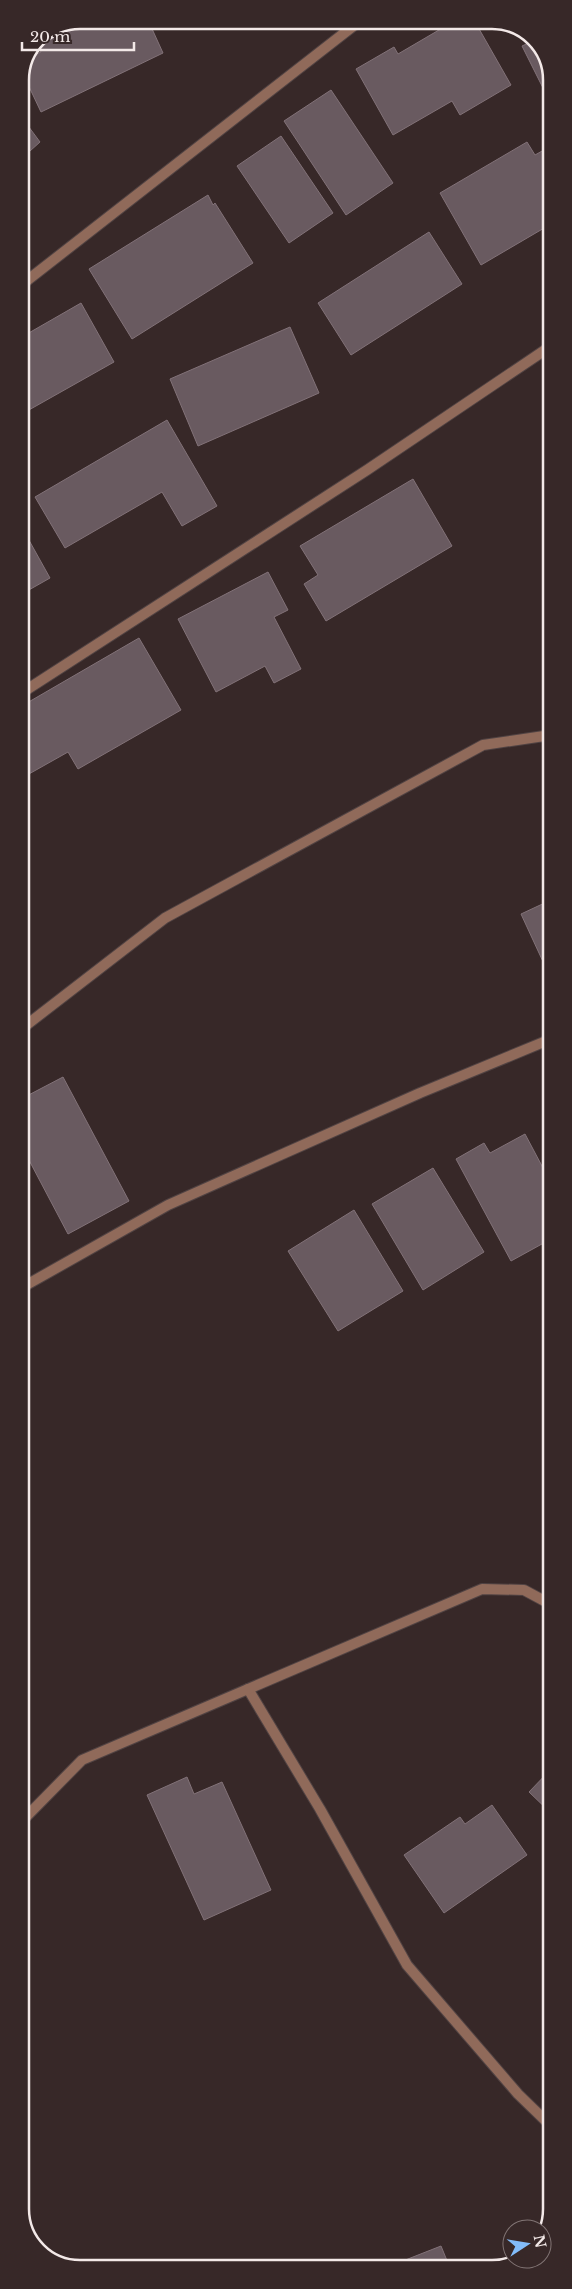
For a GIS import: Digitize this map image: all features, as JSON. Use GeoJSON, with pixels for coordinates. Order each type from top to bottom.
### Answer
{"type":"FeatureCollection","features":[{"type":"Feature","properties":{"kind":"street"},"geometry":{"type":"LineString","coordinates":[[29,279],[348,29]]}},
{"type":"Feature","properties":{"kind":"street"},"geometry":{"type":"LineString","coordinates":[[29,688],[367,470],[543,351]]}},
{"type":"Feature","properties":{"kind":"street"},"geometry":{"type":"LineString","coordinates":[[29,1023],[165,918],[483,745],[543,736]]}},
{"type":"Feature","properties":{"kind":"street"},"geometry":{"type":"LineString","coordinates":[[29,1283],[168,1205],[420,1093],[543,1042]]}},
{"type":"Feature","properties":{"kind":"street"},"geometry":{"type":"LineString","coordinates":[[29,1814],[82,1760],[482,1588],[524,1590],[543,1600]]}},
{"type":"Feature","properties":{"kind":"street"},"geometry":{"type":"LineString","coordinates":[[248,1689],[320,1809],[406,1965],[518,2094],[543,2118]]}},
{"type":"Feature","properties":{"kind":"building"},"geometry":{"type":"Polygon","coordinates":[[[152,29],[163,53],[41,112],[29,87],[29,80],[33,61],[36,54],[41,52],[40,49],[52,37],[70,30],[152,29]]]}},
{"type":"Feature","properties":{"kind":"building"},"geometry":{"type":"Polygon","coordinates":[[[441,29],[479,29],[511,85],[460,115],[452,101],[393,135],[356,69],[394,47],[398,54],[441,29]]]}},
{"type":"Feature","properties":{"kind":"building"},"geometry":{"type":"Polygon","coordinates":[[[527,43],[536,54],[542,70],[543,88],[522,46],[527,43]]]}},
{"type":"Feature","properties":{"kind":"building"},"geometry":{"type":"Polygon","coordinates":[[[331,90],[393,183],[346,215],[284,121],[331,90]]]}},
{"type":"Feature","properties":{"kind":"building"},"geometry":{"type":"Polygon","coordinates":[[[29,127],[40,142],[29,152],[29,127]]]}},
{"type":"Feature","properties":{"kind":"building"},"geometry":{"type":"Polygon","coordinates":[[[281,136],[333,213],[289,243],[237,166],[281,136]]]}},
{"type":"Feature","properties":{"kind":"building"},"geometry":{"type":"Polygon","coordinates":[[[527,142],[535,155],[543,150],[543,229],[481,265],[440,193],[527,142]]]}},
{"type":"Feature","properties":{"kind":"building"},"geometry":{"type":"Polygon","coordinates":[[[208,195],[253,263],[132,339],[89,269],[208,195]]]}},
{"type":"Feature","properties":{"kind":"building"},"geometry":{"type":"Polygon","coordinates":[[[429,232],[462,284],[351,355],[318,303],[429,232]]]}},
{"type":"Feature","properties":{"kind":"building"},"geometry":{"type":"Polygon","coordinates":[[[81,303],[114,362],[29,410],[29,333],[81,303]]]}},
{"type":"Feature","properties":{"kind":"building"},"geometry":{"type":"Polygon","coordinates":[[[290,327],[319,393],[198,446],[170,379],[290,327]]]}},
{"type":"Feature","properties":{"kind":"building"},"geometry":{"type":"Polygon","coordinates":[[[167,420],[217,506],[182,526],[162,492],[65,548],[35,497],[167,420]]]}},
{"type":"Feature","properties":{"kind":"building"},"geometry":{"type":"Polygon","coordinates":[[[413,479],[452,546],[326,621],[304,584],[318,575],[300,546],[413,479]]]}},
{"type":"Feature","properties":{"kind":"building"},"geometry":{"type":"Polygon","coordinates":[[[29,540],[50,578],[29,590],[29,540]]]}},
{"type":"Feature","properties":{"kind":"building"},"geometry":{"type":"Polygon","coordinates":[[[268,572],[288,610],[274,617],[301,669],[274,683],[265,666],[216,692],[178,619],[268,572]]]}},
{"type":"Feature","properties":{"kind":"building"},"geometry":{"type":"Polygon","coordinates":[[[139,638],[181,710],[78,769],[68,752],[29,774],[29,702],[139,638]]]}},
{"type":"Feature","properties":{"kind":"building"},"geometry":{"type":"Polygon","coordinates":[[[543,904],[543,962],[521,914],[543,904]]]}},
{"type":"Feature","properties":{"kind":"building"},"geometry":{"type":"Polygon","coordinates":[[[63,1077],[129,1201],[68,1234],[29,1160],[29,1095],[63,1077]]]}},
{"type":"Feature","properties":{"kind":"building"},"geometry":{"type":"Polygon","coordinates":[[[525,1134],[543,1168],[543,1243],[511,1261],[456,1159],[484,1143],[490,1153],[525,1134]]]}},
{"type":"Feature","properties":{"kind":"building"},"geometry":{"type":"Polygon","coordinates":[[[433,1168],[484,1252],[423,1290],[372,1204],[433,1168]]]}},
{"type":"Feature","properties":{"kind":"building"},"geometry":{"type":"Polygon","coordinates":[[[354,1210],[403,1291],[338,1331],[288,1251],[354,1210]]]}},
{"type":"Feature","properties":{"kind":"building"},"geometry":{"type":"Polygon","coordinates":[[[187,1777],[194,1794],[222,1782],[271,1890],[204,1920],[147,1795],[187,1777]]]}},
{"type":"Feature","properties":{"kind":"building"},"geometry":{"type":"Polygon","coordinates":[[[543,1777],[543,1805],[529,1792],[543,1777]]]}},
{"type":"Feature","properties":{"kind":"building"},"geometry":{"type":"Polygon","coordinates":[[[492,1805],[527,1855],[444,1913],[404,1855],[460,1817],[465,1824],[492,1805]]]}},
{"type":"Feature","properties":{"kind":"building"},"geometry":{"type":"Polygon","coordinates":[[[441,2246],[447,2260],[405,2260],[441,2246]]]}}]}
